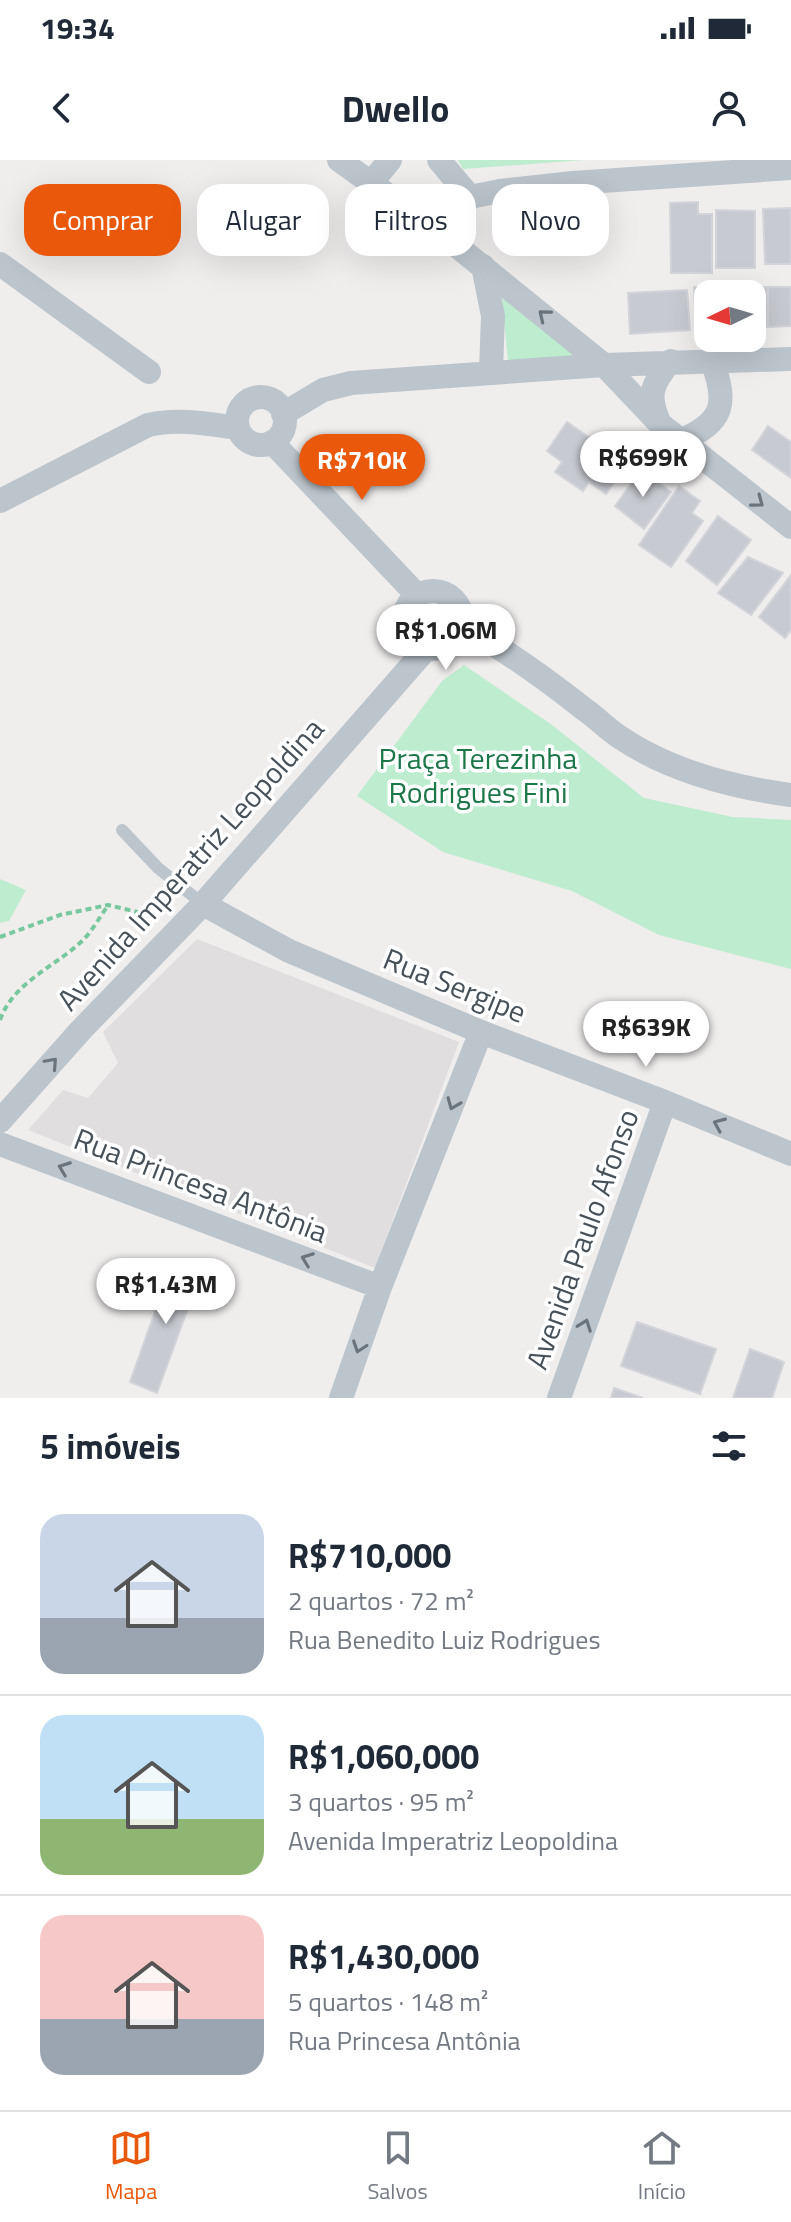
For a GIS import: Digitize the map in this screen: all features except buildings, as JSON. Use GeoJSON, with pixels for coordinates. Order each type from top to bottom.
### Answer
{"type":"FeatureCollection","features":[{"type":"Feature","properties":{"kind":"street"},"geometry":{"type":"LineString","coordinates":[[339,160],[371,183],[390,160]]}},
{"type":"Feature","properties":{"kind":"street"},"geometry":{"type":"LineString","coordinates":[[439,160],[459,184]]}},
{"type":"Feature","properties":{"kind":"street"},"geometry":{"type":"LineString","coordinates":[[476,196],[573,183],[791,168]]}},
{"type":"Feature","properties":{"kind":"street"},"geometry":{"type":"LineString","coordinates":[[470,256],[604,365],[680,441],[791,527]]}},
{"type":"Feature","properties":{"kind":"street"},"geometry":{"type":"LineString","coordinates":[[0,264],[149,372]]}},
{"type":"Feature","properties":{"kind":"street"},"geometry":{"type":"LineString","coordinates":[[483,266],[493,316],[491,371]]}},
{"type":"Feature","properties":{"kind":"street"},"geometry":{"type":"LineString","coordinates":[[283,414],[323,390],[351,383],[671,361],[791,359]]}},
{"type":"Feature","properties":{"kind":"street"},"geometry":{"type":"LineString","coordinates":[[660,424],[653,410],[654,385],[671,361]]}},
{"type":"Feature","properties":{"kind":"street"},"geometry":{"type":"LineString","coordinates":[[680,441],[710,425],[718,411],[721,396],[712,361]]}},
{"type":"Feature","properties":{"kind":"street"},"geometry":{"type":"LineString","coordinates":[[253,398],[268,398],[280,407],[283,414],[283,430],[272,442],[256,444],[242,436],[238,428],[238,413],[253,398]]}},
{"type":"Feature","properties":{"kind":"street"},"geometry":{"type":"LineString","coordinates":[[0,501],[148,425],[163,421],[238,428]]}},
{"type":"Feature","properties":{"kind":"street"},"geometry":{"type":"LineString","coordinates":[[272,442],[417,595]]}},
{"type":"Feature","properties":{"kind":"street"},"geometry":{"type":"LineString","coordinates":[[436,591],[453,598],[462,615],[462,625],[459,634],[445,647],[426,649],[417,645],[406,630],[406,610],[417,595],[436,591]]}},
{"type":"Feature","properties":{"kind":"street"},"geometry":{"type":"LineString","coordinates":[[462,625],[509,653],[616,735],[645,752],[693,775],[759,791],[791,795]]}},
{"type":"Feature","properties":{"kind":"street","name":"Avenida Imperatriz Leopoldina"},"geometry":{"type":"LineString","coordinates":[[0,1121],[81,1030],[203,904],[426,649]]}},
{"type":"Feature","properties":{"kind":"street","name":"Rua Sergipe"},"geometry":{"type":"LineString","coordinates":[[203,904],[289,951],[481,1032],[791,1154]]}},
{"type":"Feature","properties":{"kind":"street"},"geometry":{"type":"LineString","coordinates":[[341,1398],[380,1287],[481,1032]]}},
{"type":"Feature","properties":{"kind":"street","name":"Avenida Paulo Afonso"},"geometry":{"type":"LineString","coordinates":[[559,1398],[665,1102]]}},
{"type":"Feature","properties":{"kind":"street","name":"Rua Princesa Antônia"},"geometry":{"type":"LineString","coordinates":[[0,1144],[380,1287]]}},
{"type":"Feature","properties":{"kind":"lane","name":"Rua Sergipe"},"geometry":{"type":"LineString","coordinates":[[122,830],[158,868],[203,904]]}},
{"type":"Feature","properties":{"kind":"path"},"geometry":{"type":"LineString","coordinates":[[0,937],[60,915],[108,905],[184,923]]}},
{"type":"Feature","properties":{"kind":"path"},"geometry":{"type":"LineString","coordinates":[[0,1020],[14,997],[41,971],[82,941],[108,905]]}},
{"type":"Feature","properties":{"kind":"shaded area"},"geometry":{"type":"Polygon","coordinates":[[[197,939],[459,1042],[375,1268],[28,1130],[63,1090],[88,1098],[118,1063],[103,1032],[197,939]]]}},
{"type":"Feature","properties":{"kind":"green space"},"geometry":{"type":"Polygon","coordinates":[[[458,160],[584,160],[463,169],[458,160]]]}},
{"type":"Feature","properties":{"kind":"green space"},"geometry":{"type":"Polygon","coordinates":[[[501,286],[581,358],[508,362],[501,286]]]}},
{"type":"Feature","properties":{"kind":"green space","name":"Praça Terezinha Rodrigues Fini"},"geometry":{"type":"Polygon","coordinates":[[[464,665],[552,725],[644,798],[733,817],[791,820],[791,969],[659,935],[572,891],[443,852],[357,796],[442,681],[464,665]]]}},
{"type":"Feature","properties":{"kind":"green space"},"geometry":{"type":"Polygon","coordinates":[[[0,879],[26,890],[9,921],[0,923],[0,879]]]}}]}
